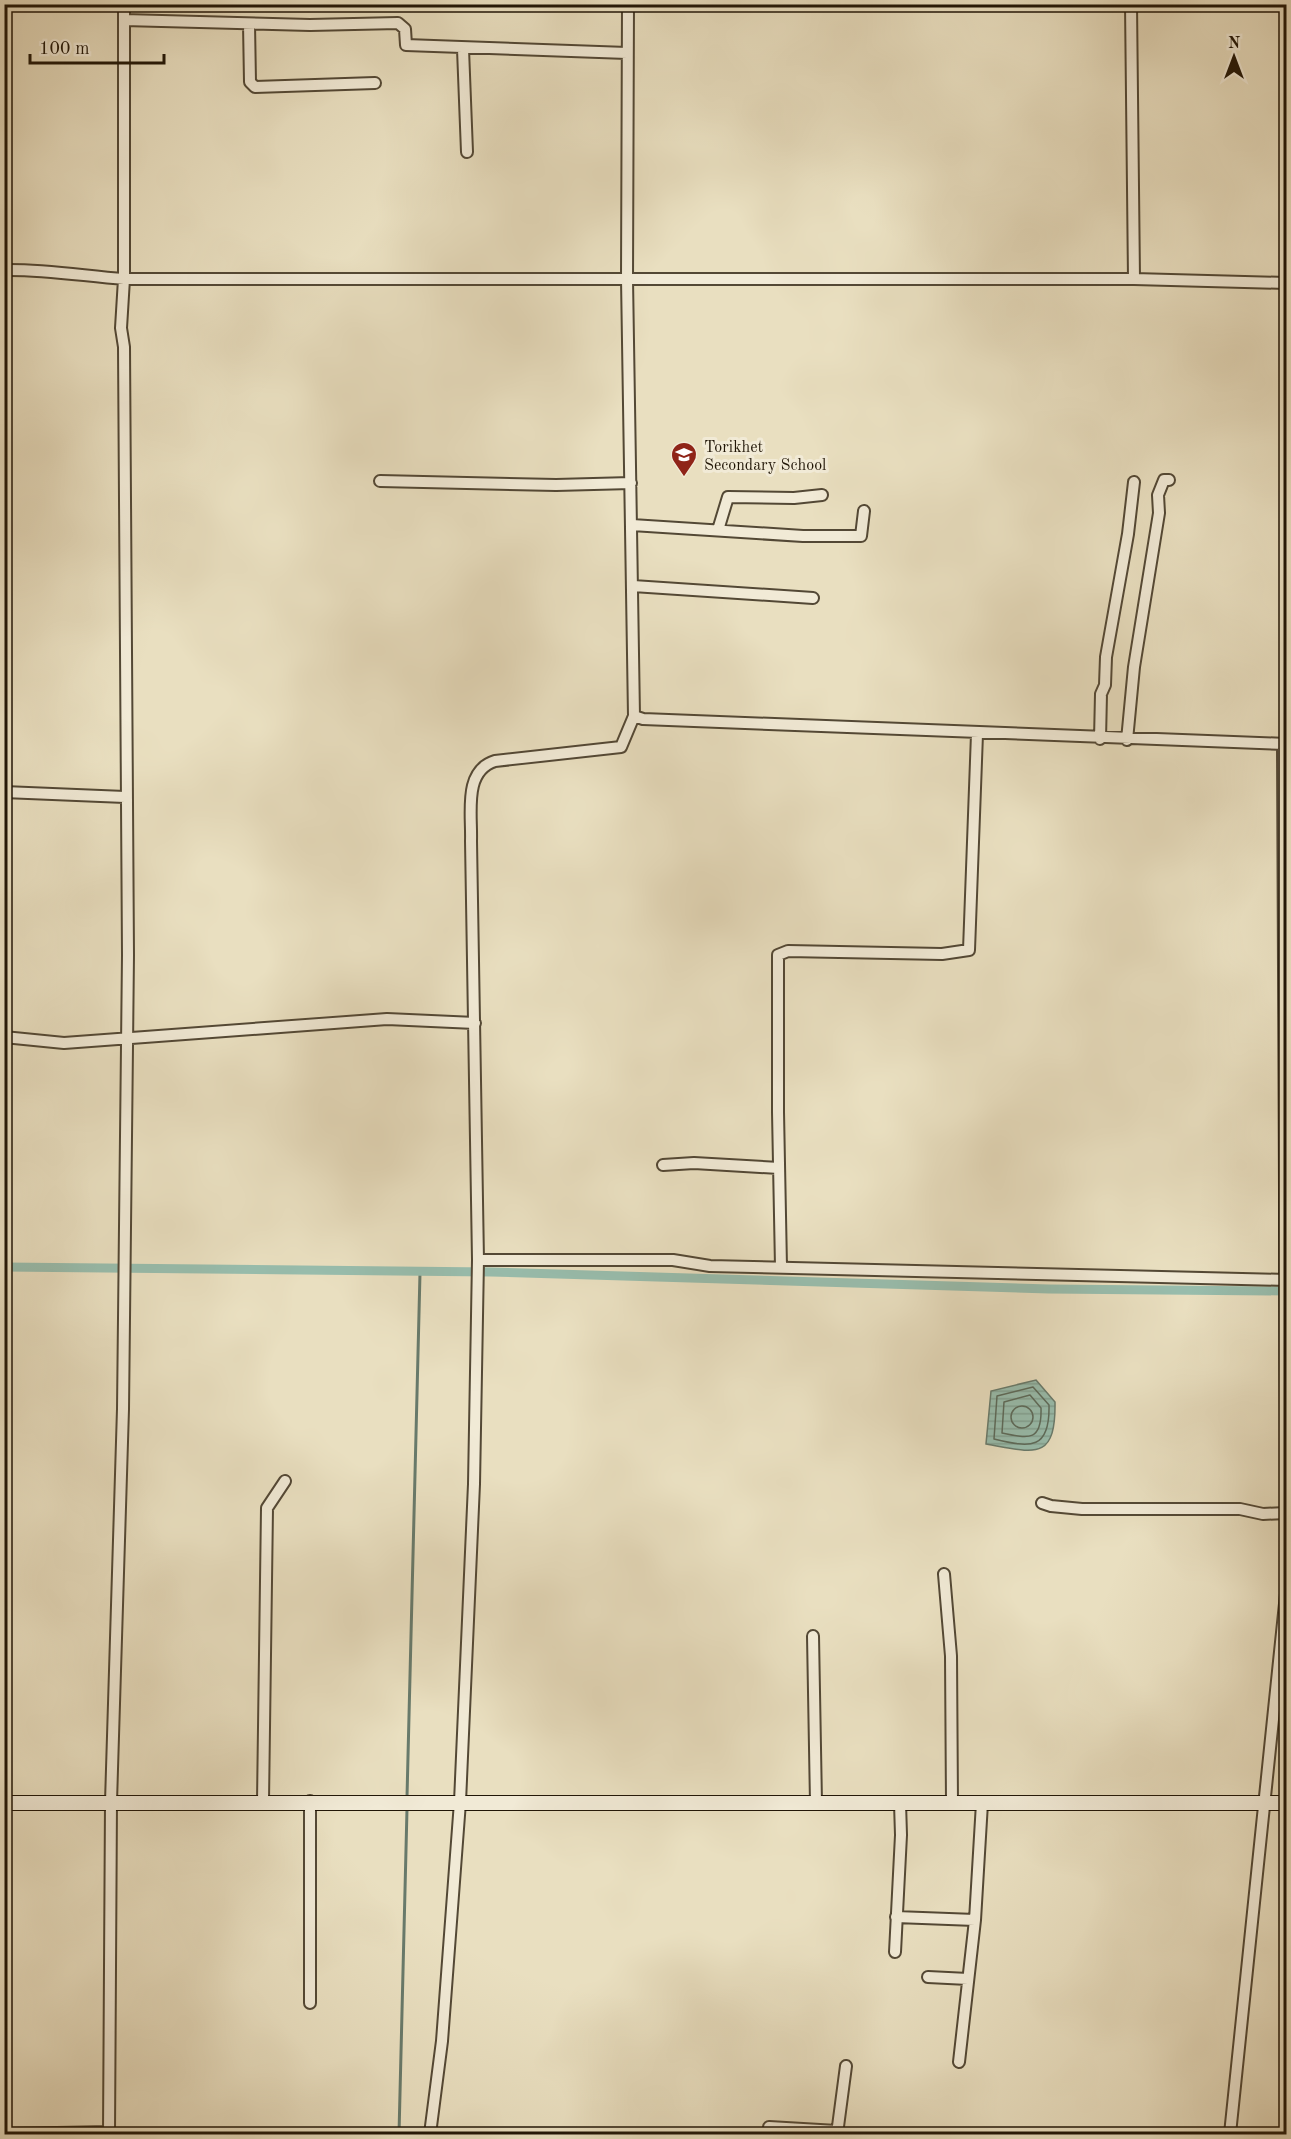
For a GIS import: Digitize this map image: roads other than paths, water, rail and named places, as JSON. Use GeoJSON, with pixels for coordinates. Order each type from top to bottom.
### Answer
{"type":"FeatureCollection","features":[{"type":"Feature","properties":{"kind":"street"},"geometry":{"type":"LineString","coordinates":[[4,2134],[109,2134],[111,1802],[123,1425],[128,954],[125,797],[124,347],[121,328],[124,279],[124,4]]}},
{"type":"Feature","properties":{"kind":"street"},"geometry":{"type":"LineString","coordinates":[[430,2134],[442,2041],[460,1802],[474,1484],[478,1264],[471,841],[473,779],[479,769],[495,762],[621,747],[634,716],[627,279],[628,4]]}},
{"type":"Feature","properties":{"kind":"street"},"geometry":{"type":"LineString","coordinates":[[1131,4],[1134,279]]}},
{"type":"Feature","properties":{"kind":"street"},"geometry":{"type":"LineString","coordinates":[[124,20],[249,24],[398,23],[405,29],[406,45],[463,49],[627,53]]}},
{"type":"Feature","properties":{"kind":"street"},"geometry":{"type":"LineString","coordinates":[[249,24],[250,82],[255,87],[375,83]]}},
{"type":"Feature","properties":{"kind":"street"},"geometry":{"type":"LineString","coordinates":[[463,49],[467,152]]}},
{"type":"Feature","properties":{"kind":"street"},"geometry":{"type":"LineString","coordinates":[[4,270],[36,269],[57,274],[124,279],[1134,279],[1287,283]]}},
{"type":"Feature","properties":{"kind":"street"},"geometry":{"type":"LineString","coordinates":[[1126,740],[1134,667],[1159,513],[1158,495],[1164,480],[1169,480]]}},
{"type":"Feature","properties":{"kind":"street"},"geometry":{"type":"LineString","coordinates":[[380,481],[556,485],[631,483]]}},
{"type":"Feature","properties":{"kind":"street"},"geometry":{"type":"LineString","coordinates":[[1100,739],[1101,694],[1105,686],[1106,657],[1128,534],[1134,482]]}},
{"type":"Feature","properties":{"kind":"street"},"geometry":{"type":"LineString","coordinates":[[718,530],[728,497],[794,498],[822,495]]}},
{"type":"Feature","properties":{"kind":"street"},"geometry":{"type":"LineString","coordinates":[[632,525],[803,536],[861,536],[864,511]]}},
{"type":"Feature","properties":{"kind":"street"},"geometry":{"type":"LineString","coordinates":[[633,586],[813,598]]}},
{"type":"Feature","properties":{"kind":"street"},"geometry":{"type":"LineString","coordinates":[[634,716],[643,719],[977,734],[1285,744],[1287,1412]]}},
{"type":"Feature","properties":{"kind":"street"},"geometry":{"type":"LineString","coordinates":[[781,1267],[778,955],[788,951],[942,954],[969,950],[977,734]]}},
{"type":"Feature","properties":{"kind":"street"},"geometry":{"type":"LineString","coordinates":[[4,792],[125,797]]}},
{"type":"Feature","properties":{"kind":"street"},"geometry":{"type":"LineString","coordinates":[[4,1037],[64,1043],[387,1019],[475,1023]]}},
{"type":"Feature","properties":{"kind":"street"},"geometry":{"type":"LineString","coordinates":[[663,1165],[694,1163],[779,1168]]}},
{"type":"Feature","properties":{"kind":"street"},"geometry":{"type":"LineString","coordinates":[[478,1264],[673,1260],[710,1266],[1286,1280]]}},
{"type":"Feature","properties":{"kind":"street"},"geometry":{"type":"LineString","coordinates":[[263,1801],[267,1508],[285,1481]]}},
{"type":"Feature","properties":{"kind":"street"},"geometry":{"type":"LineString","coordinates":[[1042,1503],[1082,1509],[1240,1509],[1263,1514],[1287,1513]]}},
{"type":"Feature","properties":{"kind":"street"},"geometry":{"type":"LineString","coordinates":[[944,1574],[951,1656],[952,1803]]}},
{"type":"Feature","properties":{"kind":"street"},"geometry":{"type":"LineString","coordinates":[[1230,2134],[1287,1594]]}},
{"type":"Feature","properties":{"kind":"street"},"geometry":{"type":"LineString","coordinates":[[813,1636],[816,1803]]}},
{"type":"Feature","properties":{"kind":"street"},"geometry":{"type":"LineString","coordinates":[[4,1803],[263,1801],[1287,1803]]}},
{"type":"Feature","properties":{"kind":"street"},"geometry":{"type":"LineString","coordinates":[[310,1801],[310,2003]]}},
{"type":"Feature","properties":{"kind":"street"},"geometry":{"type":"LineString","coordinates":[[895,1952],[902,1835],[900,1803]]}},
{"type":"Feature","properties":{"kind":"street"},"geometry":{"type":"LineString","coordinates":[[959,2062],[975,1920],[982,1803]]}},
{"type":"Feature","properties":{"kind":"street"},"geometry":{"type":"LineString","coordinates":[[896,1917],[975,1920]]}},
{"type":"Feature","properties":{"kind":"street"},"geometry":{"type":"LineString","coordinates":[[928,1977],[968,1979]]}},
{"type":"Feature","properties":{"kind":"street"},"geometry":{"type":"LineString","coordinates":[[769,2127],[837,2133],[846,2066]]}},
{"type":"Feature","properties":{"kind":"water"},"geometry":{"type":"Polygon","coordinates":[[[1036,1380],[1055,1402],[1054,1422],[1046,1444],[1038,1449],[1029,1450],[986,1444],[991,1391],[1036,1380]]]}},
{"type":"Feature","properties":{"kind":"waterway"},"geometry":{"type":"LineString","coordinates":[[4,1267],[491,1272],[1049,1289],[1286,1291]]}},
{"type":"Feature","properties":{"kind":"waterway"},"geometry":{"type":"LineString","coordinates":[[407,1797],[420,1273]]}},
{"type":"Feature","properties":{"kind":"waterway"},"geometry":{"type":"LineString","coordinates":[[399,2134],[407,1809]]}},
{"type":"Feature","properties":{"kind":"place","name":"Torikhet Secondary School"},"geometry":{"type":"Point","coordinates":[684,478]}}]}
